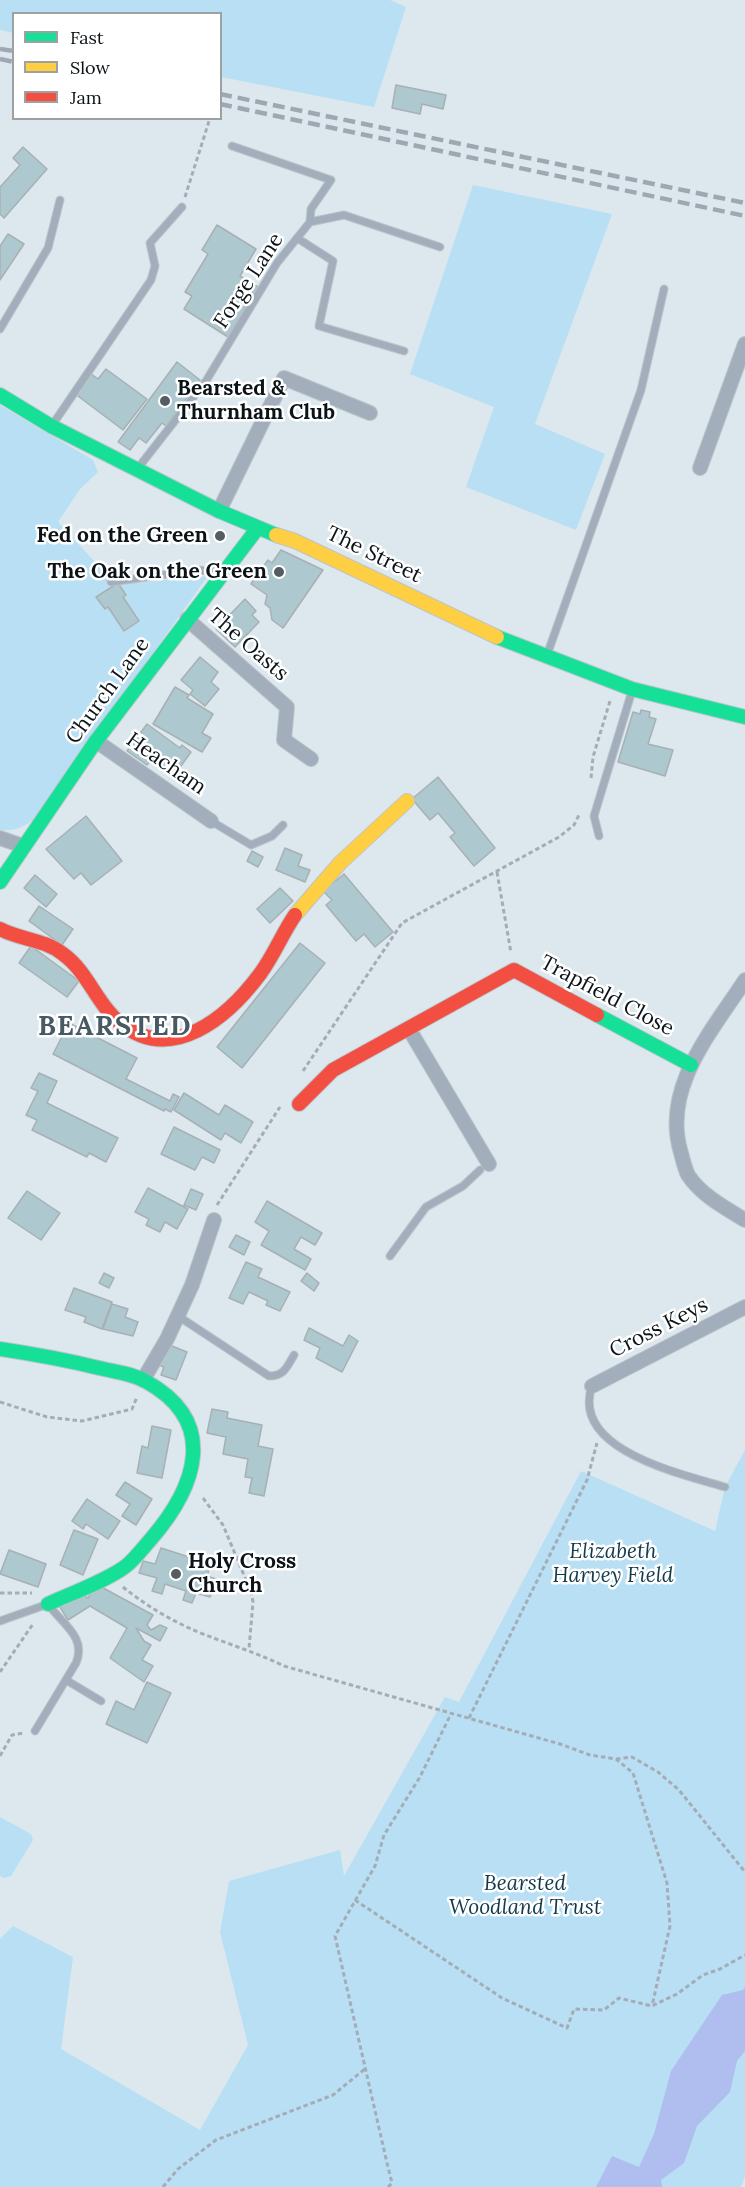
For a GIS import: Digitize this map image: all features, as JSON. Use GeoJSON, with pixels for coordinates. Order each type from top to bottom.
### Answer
{"type":"FeatureCollection","features":[{"type":"Feature","properties":{"kind":"street"},"geometry":{"type":"LineString","coordinates":[[700,468],[745,344]]}},
{"type":"Feature","properties":{"kind":"street"},"geometry":{"type":"LineString","coordinates":[[219,512],[284,378],[370,413]]}},
{"type":"Feature","properties":{"kind":"street","name":"The Street"},"geometry":{"type":"LineString","coordinates":[[0,395],[51,426],[219,512],[257,529],[296,541],[494,636],[546,658],[632,689],[745,717]]}},
{"type":"Feature","properties":{"kind":"street","name":"Church Lane"},"geometry":{"type":"LineString","coordinates":[[0,882],[96,741],[257,529]]}},
{"type":"Feature","properties":{"kind":"street","name":"The Oasts"},"geometry":{"type":"LineString","coordinates":[[187,619],[286,707],[284,740],[311,759]]}},
{"type":"Feature","properties":{"kind":"street","name":"Heacham"},"geometry":{"type":"LineString","coordinates":[[96,741],[211,821]]}},
{"type":"Feature","properties":{"kind":"street"},"geometry":{"type":"LineString","coordinates":[[0,929],[53,947],[87,977],[92,992],[114,1017],[139,1035],[153,1040],[179,1040],[211,1020],[239,997],[260,974],[302,904],[344,860],[407,801]]}},
{"type":"Feature","properties":{"kind":"street"},"geometry":{"type":"LineString","coordinates":[[0,838],[23,846]]}},
{"type":"Feature","properties":{"kind":"street","name":"Trapfield Close"},"geometry":{"type":"LineString","coordinates":[[298,1104],[333,1070],[514,970],[691,1065]]}},
{"type":"Feature","properties":{"kind":"street"},"geometry":{"type":"LineString","coordinates":[[745,980],[691,1065],[676,1104],[677,1140],[688,1174],[710,1198],[745,1220]]}},
{"type":"Feature","properties":{"kind":"street"},"geometry":{"type":"LineString","coordinates":[[409,1029],[489,1164]]}},
{"type":"Feature","properties":{"kind":"street"},"geometry":{"type":"LineString","coordinates":[[144,1380],[192,1285],[214,1220]]}},
{"type":"Feature","properties":{"kind":"street","name":"Cross Keys"},"geometry":{"type":"LineString","coordinates":[[592,1386],[745,1307]]}},
{"type":"Feature","properties":{"kind":"street"},"geometry":{"type":"LineString","coordinates":[[0,1348],[38,1354],[144,1380],[169,1397],[179,1409],[193,1441],[192,1467],[187,1486],[134,1558],[125,1568],[48,1604]]}},
{"type":"Feature","properties":{"kind":"lane"},"geometry":{"type":"LineString","coordinates":[[232,146],[331,180],[311,208],[310,222]]}},
{"type":"Feature","properties":{"kind":"lane"},"geometry":{"type":"LineString","coordinates":[[0,329],[48,248],[60,200]]}},
{"type":"Feature","properties":{"kind":"lane"},"geometry":{"type":"LineString","coordinates":[[51,426],[151,280],[154,266],[150,243],[182,207]]}},
{"type":"Feature","properties":{"kind":"lane","name":"Forge Lane"},"geometry":{"type":"LineString","coordinates":[[136,470],[206,381],[277,263],[310,222],[344,215],[440,247]]}},
{"type":"Feature","properties":{"kind":"lane"},"geometry":{"type":"LineString","coordinates":[[297,238],[333,261],[319,326],[404,351]]}},
{"type":"Feature","properties":{"kind":"lane"},"geometry":{"type":"LineString","coordinates":[[546,658],[641,390],[664,289]]}},
{"type":"Feature","properties":{"kind":"lane"},"geometry":{"type":"LineString","coordinates":[[111,582],[198,570],[225,572]]}},
{"type":"Feature","properties":{"kind":"lane"},"geometry":{"type":"LineString","coordinates":[[599,836],[594,816],[632,689]]}},
{"type":"Feature","properties":{"kind":"lane"},"geometry":{"type":"LineString","coordinates":[[211,821],[251,845],[272,836],[283,825]]}},
{"type":"Feature","properties":{"kind":"lane"},"geometry":{"type":"LineString","coordinates":[[390,1256],[426,1207],[463,1186],[489,1164]]}},
{"type":"Feature","properties":{"kind":"lane"},"geometry":{"type":"LineString","coordinates":[[178,1316],[269,1376],[278,1376],[283,1372],[294,1355]]}},
{"type":"Feature","properties":{"kind":"lane"},"geometry":{"type":"LineString","coordinates":[[592,1386],[588,1396],[590,1419],[600,1430],[637,1459],[725,1488]]}},
{"type":"Feature","properties":{"kind":"lane"},"geometry":{"type":"LineString","coordinates":[[0,1621],[48,1604],[75,1635],[79,1643],[80,1652],[35,1731]]}},
{"type":"Feature","properties":{"kind":"lane"},"geometry":{"type":"LineString","coordinates":[[66,1680],[100,1701]]}},
{"type":"Feature","properties":{"kind":"path"},"geometry":{"type":"LineString","coordinates":[[182,207],[209,120]]}},
{"type":"Feature","properties":{"kind":"path"},"geometry":{"type":"LineString","coordinates":[[590,782],[593,757],[614,682]]}},
{"type":"Feature","properties":{"kind":"path"},"geometry":{"type":"LineString","coordinates":[[302,1074],[402,923],[497,872],[568,830],[582,809]]}},
{"type":"Feature","properties":{"kind":"path"},"geometry":{"type":"LineString","coordinates":[[497,872],[514,970]]}},
{"type":"Feature","properties":{"kind":"path"},"geometry":{"type":"LineString","coordinates":[[214,1220],[212,1212],[282,1103]]}},
{"type":"Feature","properties":{"kind":"path"},"geometry":{"type":"LineString","coordinates":[[0,1402],[47,1417],[82,1421],[132,1409],[144,1380]]}},
{"type":"Feature","properties":{"kind":"path"},"geometry":{"type":"LineString","coordinates":[[468,1718],[587,1480],[600,1430]]}},
{"type":"Feature","properties":{"kind":"path"},"geometry":{"type":"LineString","coordinates":[[187,1486],[197,1490],[223,1525],[239,1560],[253,1602],[249,1649]]}},
{"type":"Feature","properties":{"kind":"path"},"geometry":{"type":"LineString","coordinates":[[112,1574],[119,1585],[130,1593],[197,1632],[249,1649],[284,1666],[590,1755],[616,1759],[632,1757],[658,1772],[679,1790],[745,1872]]}},
{"type":"Feature","properties":{"kind":"path"},"geometry":{"type":"LineString","coordinates":[[0,1593],[40,1593],[48,1604],[0,1671]]}},
{"type":"Feature","properties":{"kind":"path"},"geometry":{"type":"LineString","coordinates":[[388,2187],[392,2185],[335,1936],[375,1866],[384,1835],[420,1777],[451,1714]]}},
{"type":"Feature","properties":{"kind":"path"},"geometry":{"type":"LineString","coordinates":[[0,1756],[12,1735],[35,1731]]}},
{"type":"Feature","properties":{"kind":"path"},"geometry":{"type":"LineString","coordinates":[[616,1759],[633,1773],[667,1883],[670,1926],[652,2006]]}},
{"type":"Feature","properties":{"kind":"path"},"geometry":{"type":"LineString","coordinates":[[355,1900],[502,1998],[567,2028],[574,2008],[604,2010],[619,1998],[652,2006],[677,1994],[703,1975],[720,1969],[745,1955]]}},
{"type":"Feature","properties":{"kind":"path"},"geometry":{"type":"LineString","coordinates":[[163,2187],[178,2169],[216,2140],[333,2095],[366,2068]]}},
{"type":"Feature","properties":{"kind":"green space"},"geometry":{"type":"Polygon","coordinates":[[[0,0],[390,0],[406,7],[374,107],[222,77],[222,12],[12,12],[12,33],[0,30],[0,0]]]}},
{"type":"Feature","properties":{"kind":"green space"},"geometry":{"type":"Polygon","coordinates":[[[473,185],[612,214],[535,424],[605,454],[576,530],[466,487],[494,407],[410,374],[473,185]]]}},
{"type":"Feature","properties":{"kind":"green space"},"geometry":{"type":"Polygon","coordinates":[[[0,405],[93,460],[98,472],[80,489],[58,522],[109,577],[113,585],[208,576],[34,819],[26,825],[5,830],[0,830],[0,405]]]}},
{"type":"Feature","properties":{"kind":"green space","name":"Bearsted Woodland Trust"},"geometry":{"type":"Polygon","coordinates":[[[745,1450],[745,2176],[741,2187],[0,2187],[0,1939],[13,1926],[73,1957],[61,2049],[200,2130],[248,2045],[220,1932],[229,1881],[340,1850],[344,1876],[445,1697],[459,1702],[581,1471],[715,1531],[725,1487],[745,1450]]]}},
{"type":"Feature","properties":{"kind":"green space"},"geometry":{"type":"Polygon","coordinates":[[[0,1817],[31,1834],[33,1840],[11,1876],[4,1878],[0,1876],[0,1817]]]}},
{"type":"Feature","properties":{"kind":"shaded area"},"geometry":{"type":"Polygon","coordinates":[[[745,1987],[745,2051],[737,2061],[730,2092],[697,2126],[684,2163],[661,2180],[662,2187],[596,2187],[612,2156],[639,2167],[654,2134],[671,2071],[722,1995],[743,1990],[745,1987]]]}},
{"type":"Feature","properties":{"kind":"building"},"geometry":{"type":"Polygon","coordinates":[[[396,85],[446,95],[443,109],[422,104],[420,114],[392,108],[396,85]]]}},
{"type":"Feature","properties":{"kind":"building"},"geometry":{"type":"Polygon","coordinates":[[[23,147],[47,169],[4,218],[0,214],[0,187],[20,165],[13,158],[23,147]]]}},
{"type":"Feature","properties":{"kind":"building"},"geometry":{"type":"Polygon","coordinates":[[[217,225],[256,249],[240,276],[258,287],[228,337],[184,309],[192,296],[185,292],[208,254],[202,250],[217,225]]]}},
{"type":"Feature","properties":{"kind":"building"},"geometry":{"type":"Polygon","coordinates":[[[8,234],[24,244],[0,280],[0,246],[8,234]]]}},
{"type":"Feature","properties":{"kind":"building","name":"Bearsted & Thurnham Club"},"geometry":{"type":"Polygon","coordinates":[[[177,362],[200,380],[166,426],[162,423],[146,443],[139,438],[130,450],[118,442],[177,362]]]}},
{"type":"Feature","properties":{"kind":"building"},"geometry":{"type":"Polygon","coordinates":[[[106,369],[147,399],[123,430],[74,393],[90,373],[98,379],[106,369]]]}},
{"type":"Feature","properties":{"kind":"building"},"geometry":{"type":"Polygon","coordinates":[[[281,550],[323,570],[283,628],[272,620],[270,608],[265,604],[267,595],[251,584],[268,560],[272,563],[281,550]]]}},
{"type":"Feature","properties":{"kind":"building"},"geometry":{"type":"Polygon","coordinates":[[[118,583],[126,595],[123,597],[139,621],[124,631],[108,607],[105,609],[96,597],[118,583]]]}},
{"type":"Feature","properties":{"kind":"building"},"geometry":{"type":"Polygon","coordinates":[[[245,599],[256,611],[252,615],[259,622],[235,647],[216,629],[245,599]]]}},
{"type":"Feature","properties":{"kind":"building"},"geometry":{"type":"Polygon","coordinates":[[[200,657],[218,672],[211,682],[219,689],[205,706],[190,694],[193,690],[181,680],[200,657]]]}},
{"type":"Feature","properties":{"kind":"building"},"geometry":{"type":"Polygon","coordinates":[[[175,687],[189,695],[187,698],[213,714],[202,733],[211,738],[202,752],[153,724],[175,687]]]}},
{"type":"Feature","properties":{"kind":"building"},"geometry":{"type":"Polygon","coordinates":[[[641,710],[650,712],[649,717],[656,719],[648,744],[673,750],[665,776],[618,762],[633,712],[640,714],[641,710]]]}},
{"type":"Feature","properties":{"kind":"building"},"geometry":{"type":"Polygon","coordinates":[[[147,724],[180,748],[182,745],[191,752],[173,777],[151,761],[147,765],[127,751],[147,724]]]}},
{"type":"Feature","properties":{"kind":"building"},"geometry":{"type":"Polygon","coordinates":[[[438,777],[495,848],[474,866],[450,837],[455,833],[438,813],[430,820],[412,799],[438,777]]]}},
{"type":"Feature","properties":{"kind":"building"},"geometry":{"type":"Polygon","coordinates":[[[86,816],[122,861],[91,885],[81,873],[74,879],[46,849],[86,816]]]}},
{"type":"Feature","properties":{"kind":"building"},"geometry":{"type":"Polygon","coordinates":[[[285,848],[302,855],[298,866],[310,870],[305,882],[276,870],[285,848]]]}},
{"type":"Feature","properties":{"kind":"building"},"geometry":{"type":"Polygon","coordinates":[[[252,851],[263,857],[258,867],[247,861],[252,851]]]}},
{"type":"Feature","properties":{"kind":"building"},"geometry":{"type":"Polygon","coordinates":[[[344,874],[393,932],[375,947],[364,934],[356,941],[326,905],[332,900],[323,891],[344,874]]]}},
{"type":"Feature","properties":{"kind":"building"},"geometry":{"type":"Polygon","coordinates":[[[35,875],[57,894],[46,907],[24,888],[35,875]]]}},
{"type":"Feature","properties":{"kind":"building"},"geometry":{"type":"Polygon","coordinates":[[[280,888],[293,901],[270,923],[257,909],[280,888]]]}},
{"type":"Feature","properties":{"kind":"building"},"geometry":{"type":"Polygon","coordinates":[[[39,906],[73,929],[62,945],[29,921],[39,906]]]}},
{"type":"Feature","properties":{"kind":"building"},"geometry":{"type":"Polygon","coordinates":[[[300,943],[325,963],[242,1068],[217,1047],[300,943]]]}},
{"type":"Feature","properties":{"kind":"building"},"geometry":{"type":"Polygon","coordinates":[[[31,946],[79,981],[67,997],[19,963],[31,946]]]}},
{"type":"Feature","properties":{"kind":"building"},"geometry":{"type":"Polygon","coordinates":[[[69,1023],[137,1058],[126,1079],[170,1101],[173,1094],[179,1097],[171,1112],[165,1109],[164,1111],[53,1054],[69,1023]]]}},
{"type":"Feature","properties":{"kind":"building"},"geometry":{"type":"Polygon","coordinates":[[[39,1073],[57,1081],[47,1103],[118,1138],[106,1162],[89,1153],[87,1157],[32,1130],[37,1120],[26,1115],[38,1091],[31,1088],[39,1073]]]}},
{"type":"Feature","properties":{"kind":"building"},"geometry":{"type":"Polygon","coordinates":[[[184,1093],[219,1115],[225,1105],[253,1122],[241,1143],[225,1133],[221,1140],[174,1110],[184,1093]]]}},
{"type":"Feature","properties":{"kind":"building"},"geometry":{"type":"Polygon","coordinates":[[[174,1127],[220,1150],[214,1163],[202,1157],[195,1170],[161,1154],[174,1127]]]}},
{"type":"Feature","properties":{"kind":"building"},"geometry":{"type":"Polygon","coordinates":[[[148,1188],[188,1209],[177,1229],[165,1222],[160,1232],[146,1225],[149,1219],[135,1212],[148,1188]]]}},
{"type":"Feature","properties":{"kind":"building"},"geometry":{"type":"Polygon","coordinates":[[[191,1189],[203,1194],[196,1210],[184,1205],[191,1189]]]}},
{"type":"Feature","properties":{"kind":"building"},"geometry":{"type":"Polygon","coordinates":[[[27,1191],[60,1213],[41,1240],[8,1218],[27,1191]]]}},
{"type":"Feature","properties":{"kind":"building"},"geometry":{"type":"Polygon","coordinates":[[[267,1201],[322,1233],[315,1245],[301,1237],[294,1249],[311,1259],[305,1270],[261,1245],[269,1231],[255,1222],[267,1201]]]}},
{"type":"Feature","properties":{"kind":"building"},"geometry":{"type":"Polygon","coordinates":[[[236,1235],[250,1242],[244,1255],[229,1247],[236,1235]]]}},
{"type":"Feature","properties":{"kind":"building"},"geometry":{"type":"Polygon","coordinates":[[[246,1262],[262,1269],[258,1277],[290,1292],[280,1311],[266,1305],[268,1301],[249,1292],[243,1304],[229,1298],[246,1262]]]}},
{"type":"Feature","properties":{"kind":"building"},"geometry":{"type":"Polygon","coordinates":[[[104,1273],[114,1278],[109,1288],[99,1283],[104,1273]]]}},
{"type":"Feature","properties":{"kind":"building"},"geometry":{"type":"Polygon","coordinates":[[[307,1273],[319,1283],[314,1291],[301,1281],[307,1273]]]}},
{"type":"Feature","properties":{"kind":"building"},"geometry":{"type":"Polygon","coordinates":[[[74,1288],[112,1302],[102,1329],[84,1322],[86,1317],[65,1310],[74,1288]]]}},
{"type":"Feature","properties":{"kind":"building"},"geometry":{"type":"Polygon","coordinates":[[[112,1304],[128,1309],[125,1317],[138,1322],[133,1336],[103,1329],[112,1304]]]}},
{"type":"Feature","properties":{"kind":"building"},"geometry":{"type":"Polygon","coordinates":[[[309,1328],[343,1346],[349,1335],[358,1341],[342,1372],[316,1358],[320,1348],[304,1340],[309,1328]]]}},
{"type":"Feature","properties":{"kind":"building"},"geometry":{"type":"Polygon","coordinates":[[[167,1344],[187,1352],[176,1380],[161,1375],[164,1367],[158,1365],[167,1344]]]}},
{"type":"Feature","properties":{"kind":"building"},"geometry":{"type":"Polygon","coordinates":[[[212,1409],[228,1412],[227,1418],[262,1425],[258,1446],[273,1449],[264,1496],[249,1493],[252,1478],[245,1477],[248,1459],[223,1454],[226,1437],[207,1433],[212,1409]]]}},
{"type":"Feature","properties":{"kind":"building"},"geometry":{"type":"Polygon","coordinates":[[[152,1426],[171,1430],[162,1478],[137,1473],[142,1446],[148,1448],[152,1426]]]}},
{"type":"Feature","properties":{"kind":"building"},"geometry":{"type":"Polygon","coordinates":[[[125,1482],[152,1499],[136,1525],[122,1516],[130,1504],[116,1495],[125,1482]]]}},
{"type":"Feature","properties":{"kind":"building"},"geometry":{"type":"Polygon","coordinates":[[[87,1499],[120,1521],[108,1539],[86,1524],[83,1529],[72,1521],[87,1499]]]}},
{"type":"Feature","properties":{"kind":"building"},"geometry":{"type":"Polygon","coordinates":[[[74,1530],[98,1539],[83,1575],[60,1565],[74,1530]]]}},
{"type":"Feature","properties":{"kind":"building","name":"Holy Cross Church"},"geometry":{"type":"Polygon","coordinates":[[[161,1548],[211,1564],[207,1576],[216,1579],[210,1597],[196,1593],[192,1603],[183,1600],[186,1591],[165,1584],[162,1594],[152,1591],[157,1578],[139,1573],[143,1561],[155,1564],[161,1548]]]}},
{"type":"Feature","properties":{"kind":"building"},"geometry":{"type":"Polygon","coordinates":[[[9,1550],[46,1564],[38,1587],[0,1574],[9,1550]]]}},
{"type":"Feature","properties":{"kind":"building"},"geometry":{"type":"Polygon","coordinates":[[[96,1584],[153,1615],[147,1625],[151,1630],[160,1625],[167,1628],[160,1641],[136,1628],[144,1641],[151,1645],[142,1660],[153,1666],[144,1682],[110,1658],[127,1628],[90,1606],[68,1620],[60,1607],[80,1594],[88,1598],[96,1584]]]}},
{"type":"Feature","properties":{"kind":"building"},"geometry":{"type":"Polygon","coordinates":[[[147,1682],[171,1693],[147,1743],[106,1724],[116,1701],[134,1710],[147,1682]]]}},
{"type":"Feature","properties":{"kind":"railway"},"geometry":{"type":"LineString","coordinates":[[0,49],[12,51]]}},
{"type":"Feature","properties":{"kind":"railway"},"geometry":{"type":"LineString","coordinates":[[0,59],[12,62]]}},
{"type":"Feature","properties":{"kind":"railway"},"geometry":{"type":"LineString","coordinates":[[222,94],[745,203]]}},
{"type":"Feature","properties":{"kind":"railway"},"geometry":{"type":"LineString","coordinates":[[222,104],[745,216]]}},
{"type":"Feature","properties":{"kind":"traffic: fast"},"geometry":{"type":"LineString","coordinates":[[0,395],[51,426],[219,511],[276,535]]}},
{"type":"Feature","properties":{"kind":"traffic: fast"},"geometry":{"type":"LineString","coordinates":[[0,882],[96,741],[257,529]]}},
{"type":"Feature","properties":{"kind":"traffic: fast"},"geometry":{"type":"LineString","coordinates":[[497,637],[632,689],[745,717]]}},
{"type":"Feature","properties":{"kind":"traffic: fast"},"geometry":{"type":"LineString","coordinates":[[597,1015],[691,1065]]}},
{"type":"Feature","properties":{"kind":"traffic: fast"},"geometry":{"type":"LineString","coordinates":[[0,1349],[74,1362],[141,1379],[170,1398],[185,1417],[192,1436],[193,1457],[188,1478],[179,1499],[139,1553],[126,1566],[109,1576],[48,1604]]}},
{"type":"Feature","properties":{"kind":"traffic: slow"},"geometry":{"type":"LineString","coordinates":[[276,535],[295,541],[497,637]]}},
{"type":"Feature","properties":{"kind":"traffic: slow"},"geometry":{"type":"LineString","coordinates":[[295,915],[340,863],[407,801]]}},
{"type":"Feature","properties":{"kind":"traffic: jam"},"geometry":{"type":"LineString","coordinates":[[0,929],[56,949],[72,961],[104,1006],[120,1023],[140,1035],[159,1039],[179,1037],[198,1030],[232,1006],[260,974],[295,915]]}},
{"type":"Feature","properties":{"kind":"traffic: jam"},"geometry":{"type":"LineString","coordinates":[[299,1104],[333,1070],[514,970],[597,1015]]}},
{"type":"Feature","properties":{"kind":"place","name":"Bearsted & Thurnham Club"},"geometry":{"type":"Point","coordinates":[165,401]}},
{"type":"Feature","properties":{"kind":"place","name":"Fed on the Green"},"geometry":{"type":"Point","coordinates":[220,536]}},
{"type":"Feature","properties":{"kind":"place","name":"The Oak on the Green"},"geometry":{"type":"Point","coordinates":[279,572]}},
{"type":"Feature","properties":{"kind":"place","name":"Holy Cross Church"},"geometry":{"type":"Point","coordinates":[176,1574]}},
{"type":"Feature","properties":{"kind":"district","name":"BEARSTED"},"geometry":{"type":"Point","coordinates":[115,1027]}},
{"type":"Feature","properties":{"kind":"park label","name":"Elizabeth Harvey Field"},"geometry":{"type":"Point","coordinates":[613,1564]}}]}
